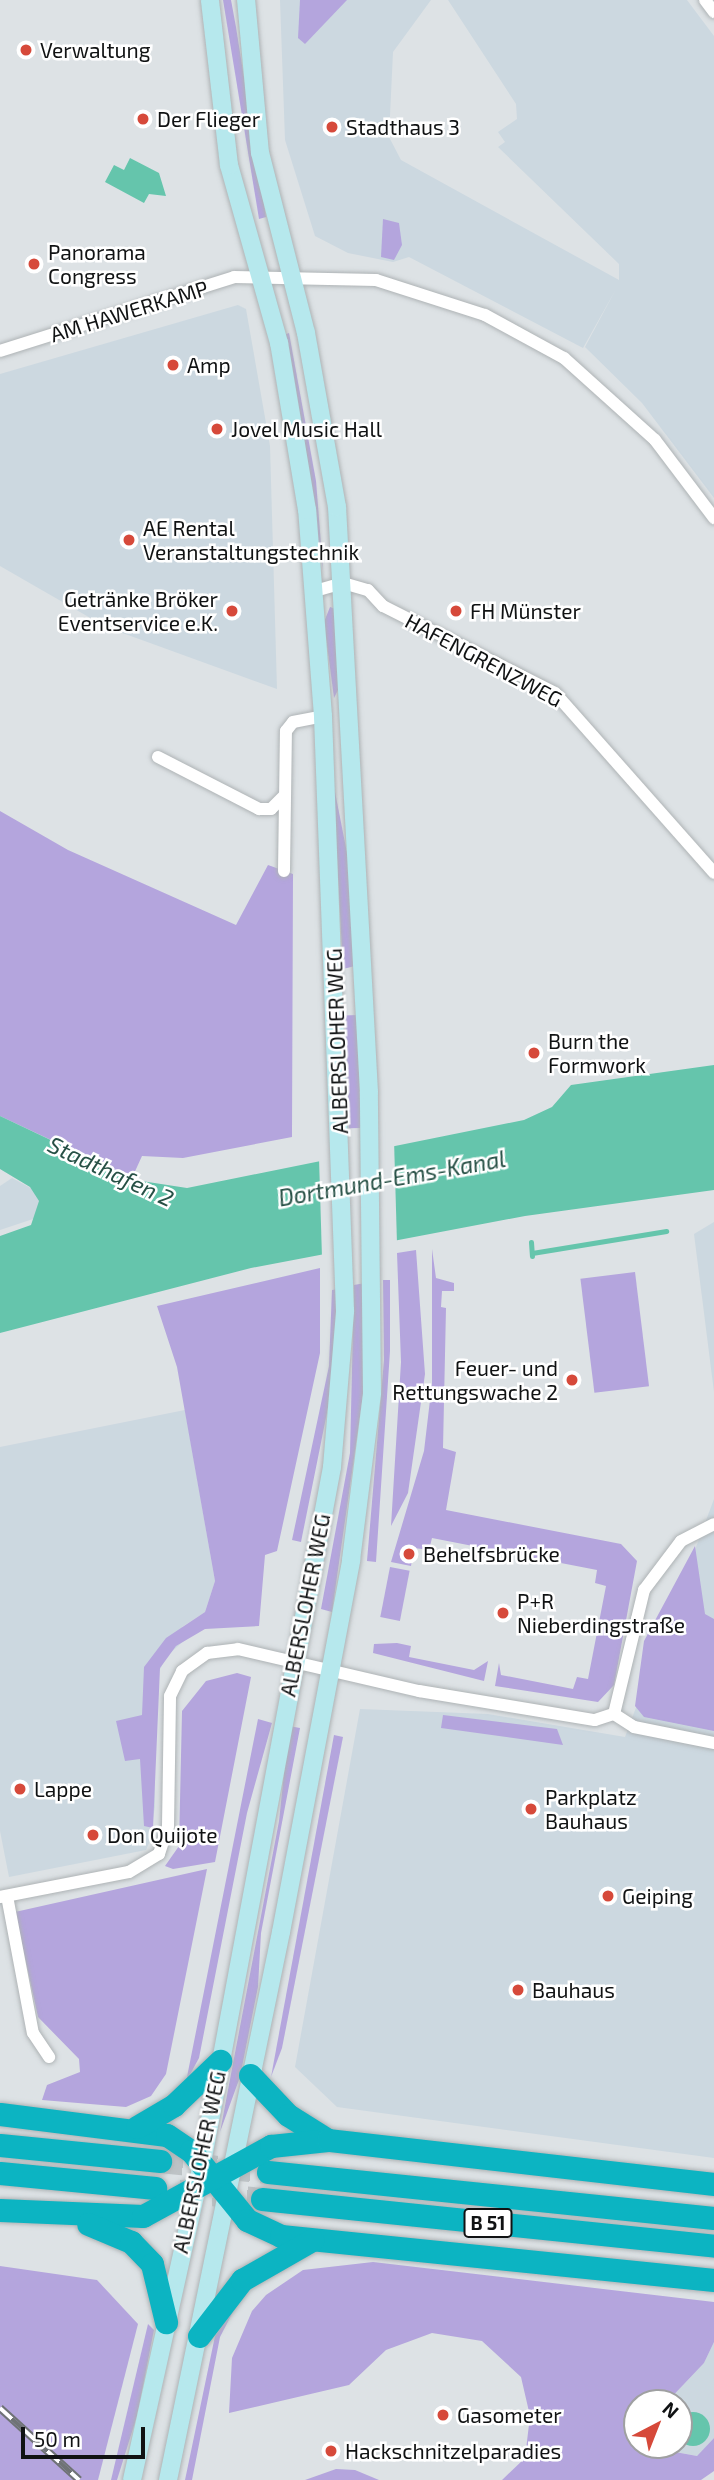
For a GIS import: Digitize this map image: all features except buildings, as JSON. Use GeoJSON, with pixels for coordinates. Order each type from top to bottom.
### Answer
{"type":"FeatureCollection","features":[{"type":"Feature","properties":{"kind":"highway"},"geometry":{"type":"LineString","coordinates":[[137,2127],[174,2105],[220,2061]]}},
{"type":"Feature","properties":{"kind":"highway"},"geometry":{"type":"LineString","coordinates":[[250,2075],[288,2115],[328,2140]]}},
{"type":"Feature","properties":{"kind":"highway","name":"B 51"},"geometry":{"type":"LineString","coordinates":[[0,2114],[137,2127],[174,2138],[259,2229],[312,2240],[714,2280]]}},
{"type":"Feature","properties":{"kind":"highway"},"geometry":{"type":"LineString","coordinates":[[0,2210],[72,2218],[143,2216],[214,2181],[271,2146],[328,2140],[714,2184]]}},
{"type":"Feature","properties":{"kind":"highway"},"geometry":{"type":"LineString","coordinates":[[0,2145],[160,2161]]}},
{"type":"Feature","properties":{"kind":"highway","name":"B 51"},"geometry":{"type":"LineString","coordinates":[[268,2172],[714,2218]]}},
{"type":"Feature","properties":{"kind":"highway"},"geometry":{"type":"LineString","coordinates":[[0,2173],[155,2188]]}},
{"type":"Feature","properties":{"kind":"highway","name":"B 51"},"geometry":{"type":"LineString","coordinates":[[262,2199],[714,2246]]}},
{"type":"Feature","properties":{"kind":"highway"},"geometry":{"type":"LineString","coordinates":[[72,2218],[138,2248],[161,2281],[166,2322]]}},
{"type":"Feature","properties":{"kind":"highway"},"geometry":{"type":"LineString","coordinates":[[199,2336],[242,2280],[312,2240]]}},
{"type":"Feature","properties":{"kind":"main road","name":"ALBERSLOHER WEG"},"geometry":{"type":"LineString","coordinates":[[168,2480],[199,2336],[214,2181],[220,2061],[332,1467],[344,1284],[341,1136],[315,591],[297,434],[259,274],[229,165],[210,0]]}},
{"type":"Feature","properties":{"kind":"main road","name":"ALBERSLOHER WEG"},"geometry":{"type":"LineString","coordinates":[[132,2480],[166,2322],[250,2075],[363,1487],[373,1278],[369,1129],[343,583],[326,427],[251,102],[246,0]]}},
{"type":"Feature","properties":{"kind":"main road"},"geometry":{"type":"LineString","coordinates":[[323,716],[351,716]]}},
{"type":"Feature","properties":{"kind":"street"},"geometry":{"type":"LineString","coordinates":[[705,0],[714,12]]}},
{"type":"Feature","properties":{"kind":"street"},"geometry":{"type":"LineString","coordinates":[[259,274],[402,286],[532,337],[655,440],[714,518]]}},
{"type":"Feature","properties":{"kind":"street","name":"AM HAWERKAMP"},"geometry":{"type":"LineString","coordinates":[[0,351],[259,274]]}},
{"type":"Feature","properties":{"kind":"street"},"geometry":{"type":"LineString","coordinates":[[315,591],[343,583]]}},
{"type":"Feature","properties":{"kind":"street","name":"HAFENGRENZWEG"},"geometry":{"type":"LineString","coordinates":[[343,583],[368,590],[383,606],[555,693],[714,873]]}},
{"type":"Feature","properties":{"kind":"street"},"geometry":{"type":"LineString","coordinates":[[284,871],[286,731],[293,722],[323,716]]}},
{"type":"Feature","properties":{"kind":"street"},"geometry":{"type":"LineString","coordinates":[[158,757],[259,808],[271,809],[284,796]]}},
{"type":"Feature","properties":{"kind":"street"},"geometry":{"type":"LineString","coordinates":[[614,1714],[644,1590],[681,1541],[714,1524]]}},
{"type":"Feature","properties":{"kind":"street"},"geometry":{"type":"LineString","coordinates":[[49,2057],[33,2033],[3,1896],[129,1872],[150,1862],[167,1841],[169,1711],[182,1671],[225,1650],[294,1661],[328,1673],[595,1720],[614,1714]]}},
{"type":"Feature","properties":{"kind":"street"},"geometry":{"type":"LineString","coordinates":[[614,1714],[634,1727],[714,1743]]}},
{"type":"Feature","properties":{"kind":"shaded area"},"geometry":{"type":"Polygon","coordinates":[[[223,0],[231,0],[236,27],[266,217],[259,219],[223,0]]]}},
{"type":"Feature","properties":{"kind":"shaded area"},"geometry":{"type":"Polygon","coordinates":[[[280,0],[431,0],[393,52],[389,137],[401,160],[619,280],[619,264],[498,147],[505,142],[498,132],[517,119],[516,104],[448,0],[687,0],[714,36],[714,498],[642,403],[585,347],[616,289],[583,348],[409,257],[393,262],[348,253],[315,236],[285,140],[280,0]]]}},
{"type":"Feature","properties":{"kind":"shaded area"},"geometry":{"type":"Polygon","coordinates":[[[300,0],[347,0],[305,44],[298,38],[300,0]]]}},
{"type":"Feature","properties":{"kind":"shaded area"},"geometry":{"type":"Polygon","coordinates":[[[383,219],[399,223],[402,245],[394,260],[381,257],[383,219]]]}},
{"type":"Feature","properties":{"kind":"shaded area"},"geometry":{"type":"Polygon","coordinates":[[[238,305],[246,309],[270,446],[277,689],[106,627],[0,566],[0,374],[238,305]]]}},
{"type":"Feature","properties":{"kind":"shaded area"},"geometry":{"type":"Polygon","coordinates":[[[289,333],[316,481],[323,570],[284,335],[289,333]]]}},
{"type":"Feature","properties":{"kind":"shaded area"},"geometry":{"type":"Polygon","coordinates":[[[330,607],[336,609],[340,686],[334,698],[324,622],[330,607]]]}},
{"type":"Feature","properties":{"kind":"shaded area"},"geometry":{"type":"Polygon","coordinates":[[[333,782],[351,873],[355,966],[343,969],[333,782]]]}},
{"type":"Feature","properties":{"kind":"shaded area"},"geometry":{"type":"Polygon","coordinates":[[[0,811],[68,850],[236,925],[268,865],[293,874],[292,1137],[183,1158],[142,1156],[132,1178],[0,1116],[0,811]]]}},
{"type":"Feature","properties":{"kind":"shaded area"},"geometry":{"type":"Polygon","coordinates":[[[345,1015],[357,1015],[361,1128],[349,1128],[345,1015]]]}},
{"type":"Feature","properties":{"kind":"shaded area"},"geometry":{"type":"Polygon","coordinates":[[[12,1178],[40,1193],[39,1217],[0,1230],[0,1186],[12,1178]]]}},
{"type":"Feature","properties":{"kind":"shaded area"},"geometry":{"type":"Polygon","coordinates":[[[714,1222],[714,1392],[694,1234],[714,1222]]]}},
{"type":"Feature","properties":{"kind":"shaded area"},"geometry":{"type":"Polygon","coordinates":[[[432,1249],[436,1278],[454,1283],[454,1291],[442,1291],[441,1307],[446,1308],[443,1448],[456,1452],[446,1510],[621,1544],[637,1561],[614,1685],[598,1702],[495,1686],[499,1663],[501,1675],[573,1689],[577,1677],[588,1679],[606,1586],[595,1583],[597,1570],[432,1538],[429,1550],[414,1548],[411,1566],[391,1562],[424,1451],[432,1383],[432,1249]]]}},
{"type":"Feature","properties":{"kind":"shaded area"},"geometry":{"type":"Polygon","coordinates":[[[416,1250],[425,1374],[408,1493],[391,1526],[401,1362],[397,1253],[416,1250]]]}},
{"type":"Feature","properties":{"kind":"shaded area"},"geometry":{"type":"Polygon","coordinates":[[[320,1268],[320,1353],[277,1551],[265,1555],[259,1626],[205,1629],[176,1646],[160,1668],[153,1828],[144,1826],[140,1759],[125,1761],[116,1721],[142,1715],[144,1667],[166,1638],[205,1612],[215,1581],[177,1367],[157,1306],[320,1268]]]}},
{"type":"Feature","properties":{"kind":"shaded area"},"geometry":{"type":"Polygon","coordinates":[[[635,1272],[649,1386],[594,1393],[580,1279],[635,1272]]]}},
{"type":"Feature","properties":{"kind":"shaded area"},"geometry":{"type":"Polygon","coordinates":[[[383,1280],[390,1280],[390,1351],[376,1562],[367,1561],[384,1360],[383,1280]]]}},
{"type":"Feature","properties":{"kind":"shaded area"},"geometry":{"type":"Polygon","coordinates":[[[365,1283],[364,1388],[332,1612],[321,1609],[350,1453],[354,1285],[365,1283]]]}},
{"type":"Feature","properties":{"kind":"shaded area"},"geometry":{"type":"Polygon","coordinates":[[[338,1289],[333,1383],[301,1542],[292,1540],[329,1366],[332,1290],[338,1289]]]}},
{"type":"Feature","properties":{"kind":"shaded area"},"geometry":{"type":"Polygon","coordinates":[[[185,1410],[215,1581],[205,1612],[182,1627],[187,1638],[167,1656],[154,1681],[155,1807],[149,1843],[146,1850],[9,1877],[0,1831],[0,1447],[185,1410]]]}},
{"type":"Feature","properties":{"kind":"shaded area"},"geometry":{"type":"Polygon","coordinates":[[[714,1499],[714,2158],[337,2107],[295,2067],[360,1709],[488,1714],[625,1737],[714,1499]]]}},
{"type":"Feature","properties":{"kind":"shaded area"},"geometry":{"type":"Polygon","coordinates":[[[695,1546],[705,1614],[714,1619],[714,1731],[644,1717],[635,1706],[644,1641],[695,1546]]]}},
{"type":"Feature","properties":{"kind":"shaded area"},"geometry":{"type":"Polygon","coordinates":[[[390,1567],[410,1571],[400,1621],[380,1617],[390,1567]]]}},
{"type":"Feature","properties":{"kind":"shaded area"},"geometry":{"type":"Polygon","coordinates":[[[397,1643],[411,1646],[409,1657],[474,1670],[488,1661],[484,1681],[373,1653],[374,1644],[397,1643]]]}},
{"type":"Feature","properties":{"kind":"shaded area"},"geometry":{"type":"Polygon","coordinates":[[[237,1673],[251,1677],[215,1862],[173,1869],[165,1866],[179,1846],[182,1711],[206,1681],[237,1673]]]}},
{"type":"Feature","properties":{"kind":"shaded area"},"geometry":{"type":"Polygon","coordinates":[[[443,1715],[557,1729],[563,1745],[441,1728],[443,1715]]]}},
{"type":"Feature","properties":{"kind":"shaded area"},"geometry":{"type":"Polygon","coordinates":[[[258,1719],[272,1723],[247,1813],[199,2058],[186,2082],[258,1719]]]}},
{"type":"Feature","properties":{"kind":"shaded area"},"geometry":{"type":"Polygon","coordinates":[[[289,1726],[300,1728],[261,1933],[258,1987],[240,2077],[220,2132],[279,1821],[289,1726]]]}},
{"type":"Feature","properties":{"kind":"shaded area"},"geometry":{"type":"Polygon","coordinates":[[[334,1735],[343,1737],[282,2048],[271,2077],[334,1735]]]}},
{"type":"Feature","properties":{"kind":"shaded area"},"geometry":{"type":"Polygon","coordinates":[[[207,1869],[166,2074],[151,2096],[126,2107],[42,2100],[47,2085],[80,2072],[79,2059],[38,2017],[15,1912],[207,1869]]]}},
{"type":"Feature","properties":{"kind":"shaded area"},"geometry":{"type":"Polygon","coordinates":[[[373,2262],[714,2302],[714,2342],[704,2363],[679,2389],[623,2389],[623,2459],[693,2459],[693,2455],[697,2456],[714,2438],[714,2471],[701,2480],[502,2480],[525,2458],[530,2416],[521,2377],[482,2341],[432,2333],[386,2350],[349,2385],[229,2413],[232,2358],[252,2311],[266,2295],[303,2270],[373,2262]]]}},
{"type":"Feature","properties":{"kind":"shaded area"},"geometry":{"type":"Polygon","coordinates":[[[0,2266],[97,2280],[138,2324],[98,2480],[0,2480],[0,2266]]]}},
{"type":"Feature","properties":{"kind":"shaded area"},"geometry":{"type":"Polygon","coordinates":[[[238,2302],[220,2337],[192,2480],[185,2480],[215,2336],[238,2302]]]}},
{"type":"Feature","properties":{"kind":"shaded area"},"geometry":{"type":"Polygon","coordinates":[[[148,2324],[154,2330],[137,2416],[117,2480],[111,2480],[148,2324]]]}},
{"type":"Feature","properties":{"kind":"shaded area"},"geometry":{"type":"Polygon","coordinates":[[[714,2342],[714,2438],[697,2456],[693,2455],[693,2389],[679,2389],[704,2363],[714,2342]]]}},
{"type":"Feature","properties":{"kind":"shaded area"},"geometry":{"type":"Polygon","coordinates":[[[336,2469],[355,2470],[379,2480],[305,2480],[336,2469]]]}},
{"type":"Feature","properties":{"kind":"water"},"geometry":{"type":"Polygon","coordinates":[[[130,158],[159,173],[166,196],[149,194],[144,203],[105,182],[114,165],[124,170],[130,158]]]}},
{"type":"Feature","properties":{"kind":"water"},"geometry":{"type":"Polygon","coordinates":[[[714,1065],[714,1190],[525,1216],[251,1268],[0,1333],[0,1236],[31,1225],[39,1201],[30,1187],[0,1169],[0,1116],[135,1180],[187,1188],[524,1120],[552,1107],[571,1085],[714,1065]]]}},
{"type":"Feature","properties":{"kind":"water"},"geometry":{"type":"Polygon","coordinates":[[[693,2412],[700,2413],[709,2422],[709,2436],[700,2445],[693,2446],[693,2412]]]}},
{"type":"Feature","properties":{"kind":"pier"},"geometry":{"type":"Polygon","coordinates":[[[394,1140],[397,1244],[322,1258],[319,1158],[394,1140]]]}},
{"type":"Feature","properties":{"kind":"waterway"},"geometry":{"type":"LineString","coordinates":[[532,1253],[666,1231]]}},
{"type":"Feature","properties":{"kind":"waterway"},"geometry":{"type":"LineString","coordinates":[[531,1242],[532,1256]]}},
{"type":"Feature","properties":{"kind":"tunnel"},"geometry":{"type":"LineString","coordinates":[[160,2161],[268,2172]]}},
{"type":"Feature","properties":{"kind":"tunnel"},"geometry":{"type":"LineString","coordinates":[[179,2191],[262,2199]]}},
{"type":"Feature","properties":{"kind":"railway"},"geometry":{"type":"LineString","coordinates":[[0,2408],[79,2480]]}},
{"type":"Feature","properties":{"kind":"place","name":"Verwaltung"},"geometry":{"type":"Point","coordinates":[26,50]}},
{"type":"Feature","properties":{"kind":"place","name":"Der Flieger"},"geometry":{"type":"Point","coordinates":[143,119]}},
{"type":"Feature","properties":{"kind":"place","name":"Stadthaus 3"},"geometry":{"type":"Point","coordinates":[332,127]}},
{"type":"Feature","properties":{"kind":"place","name":"Panorama Congress"},"geometry":{"type":"Point","coordinates":[34,264]}},
{"type":"Feature","properties":{"kind":"place","name":"Amp"},"geometry":{"type":"Point","coordinates":[173,365]}},
{"type":"Feature","properties":{"kind":"place","name":"Jovel Music Hall"},"geometry":{"type":"Point","coordinates":[217,429]}},
{"type":"Feature","properties":{"kind":"place","name":"AE Rental Veranstaltungstechnik"},"geometry":{"type":"Point","coordinates":[129,540]}},
{"type":"Feature","properties":{"kind":"place","name":"Getränke Bröker Eventservice e.K."},"geometry":{"type":"Point","coordinates":[232,611]}},
{"type":"Feature","properties":{"kind":"place","name":"FH Münster"},"geometry":{"type":"Point","coordinates":[456,611]}},
{"type":"Feature","properties":{"kind":"place","name":"Burn the Formwork"},"geometry":{"type":"Point","coordinates":[534,1053]}},
{"type":"Feature","properties":{"kind":"place","name":"Feuer- und Rettungswache 2"},"geometry":{"type":"Point","coordinates":[572,1380]}},
{"type":"Feature","properties":{"kind":"place","name":"Behelfsbrücke"},"geometry":{"type":"Point","coordinates":[409,1554]}},
{"type":"Feature","properties":{"kind":"place","name":"P+R Nieberdingstraße"},"geometry":{"type":"Point","coordinates":[503,1613]}},
{"type":"Feature","properties":{"kind":"place","name":"Lappe"},"geometry":{"type":"Point","coordinates":[20,1789]}},
{"type":"Feature","properties":{"kind":"place","name":"Parkplatz Bauhaus"},"geometry":{"type":"Point","coordinates":[531,1809]}},
{"type":"Feature","properties":{"kind":"place","name":"Don Quijote"},"geometry":{"type":"Point","coordinates":[93,1835]}},
{"type":"Feature","properties":{"kind":"place","name":"Geiping"},"geometry":{"type":"Point","coordinates":[608,1896]}},
{"type":"Feature","properties":{"kind":"place","name":"Bauhaus"},"geometry":{"type":"Point","coordinates":[518,1990]}},
{"type":"Feature","properties":{"kind":"place","name":"Gasometer"},"geometry":{"type":"Point","coordinates":[443,2415]}},
{"type":"Feature","properties":{"kind":"place","name":"Hackschnitzelparadies"},"geometry":{"type":"Point","coordinates":[331,2451]}},
{"type":"Feature","properties":{"kind":"water label","name":"Stadthafen 2"},"geometry":{"type":"Point","coordinates":[111,1171]}},
{"type":"Feature","properties":{"kind":"water label","name":"Dortmund-Ems-Kanal"},"geometry":{"type":"Point","coordinates":[392,1178]}}]}
